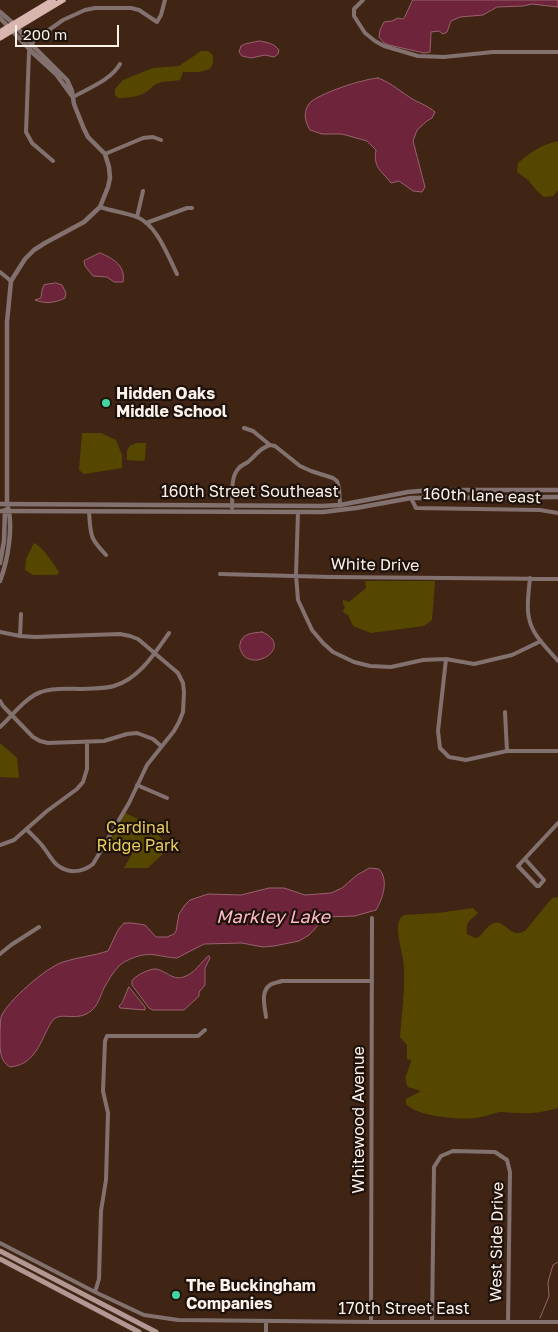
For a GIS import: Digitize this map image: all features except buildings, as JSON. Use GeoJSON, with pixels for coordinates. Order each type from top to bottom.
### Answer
{"type":"FeatureCollection","features":[{"type":"Feature","properties":{"kind":"main road"},"geometry":{"type":"LineString","coordinates":[[0,38],[53,0]]}},
{"type":"Feature","properties":{"kind":"main road"},"geometry":{"type":"LineString","coordinates":[[0,32],[13,27],[62,0]]}},
{"type":"Feature","properties":{"kind":"main road"},"geometry":{"type":"LineString","coordinates":[[0,1251],[156,1332]]}},
{"type":"Feature","properties":{"kind":"main road"},"geometry":{"type":"LineString","coordinates":[[0,1259],[139,1332]]}},
{"type":"Feature","properties":{"kind":"street"},"geometry":{"type":"LineString","coordinates":[[53,160],[32,143],[26,132],[30,46],[36,39],[63,20],[84,10],[131,8],[139,10],[157,22],[165,0]]}},
{"type":"Feature","properties":{"kind":"street"},"geometry":{"type":"LineString","coordinates":[[363,0],[354,9],[354,16],[366,33],[384,46],[418,56],[444,57],[493,52],[558,52]]}},
{"type":"Feature","properties":{"kind":"street"},"geometry":{"type":"LineString","coordinates":[[0,12],[30,46],[67,80],[88,137],[105,154],[110,178],[100,207],[84,222],[34,250],[25,259],[11,281],[7,322],[8,504],[5,511],[4,541],[0,563]]}},
{"type":"Feature","properties":{"kind":"street"},"geometry":{"type":"LineString","coordinates":[[0,18],[13,27]]}},
{"type":"Feature","properties":{"kind":"street"},"geometry":{"type":"LineString","coordinates":[[73,97],[115,72],[120,64]]}},
{"type":"Feature","properties":{"kind":"street"},"geometry":{"type":"LineString","coordinates":[[105,154],[143,138],[153,137],[161,140]]}},
{"type":"Feature","properties":{"kind":"street"},"geometry":{"type":"LineString","coordinates":[[137,217],[143,191]]}},
{"type":"Feature","properties":{"kind":"street"},"geometry":{"type":"LineString","coordinates":[[100,207],[137,217],[146,223],[158,237],[177,274]]}},
{"type":"Feature","properties":{"kind":"street"},"geometry":{"type":"LineString","coordinates":[[146,223],[187,208],[192,208]]}},
{"type":"Feature","properties":{"kind":"street"},"geometry":{"type":"LineString","coordinates":[[0,272],[11,281]]}},
{"type":"Feature","properties":{"kind":"street"},"geometry":{"type":"LineString","coordinates":[[244,428],[253,431],[300,466],[334,478],[339,488],[340,505]]}},
{"type":"Feature","properties":{"kind":"street"},"geometry":{"type":"LineString","coordinates":[[233,512],[233,480],[236,470],[248,462],[262,448],[270,445]]}},
{"type":"Feature","properties":{"kind":"street","name":"160th Street Southeast"},"geometry":{"type":"LineString","coordinates":[[0,504],[340,505],[408,492],[431,490],[558,490]]}},
{"type":"Feature","properties":{"kind":"street","name":"160th Street Southeast"},"geometry":{"type":"LineString","coordinates":[[5,511],[298,512],[340,510],[411,498],[558,497]]}},
{"type":"Feature","properties":{"kind":"street","name":"160th lane east"},"geometry":{"type":"LineString","coordinates":[[411,498],[416,508],[558,512]]}},
{"type":"Feature","properties":{"kind":"street"},"geometry":{"type":"LineString","coordinates":[[0,581],[5,568],[9,536],[5,511]]}},
{"type":"Feature","properties":{"kind":"street"},"geometry":{"type":"LineString","coordinates":[[89,512],[90,534],[93,542],[106,555]]}},
{"type":"Feature","properties":{"kind":"street"},"geometry":{"type":"LineString","coordinates":[[298,512],[296,575],[298,600],[312,630],[334,652],[354,662],[391,668],[423,660],[446,660],[474,664],[512,655],[541,641]]}},
{"type":"Feature","properties":{"kind":"street","name":"White Drive"},"geometry":{"type":"LineString","coordinates":[[220,574],[408,578],[530,578],[558,580]]}},
{"type":"Feature","properties":{"kind":"street"},"geometry":{"type":"LineString","coordinates":[[530,578],[528,617],[532,629],[558,661]]}},
{"type":"Feature","properties":{"kind":"street"},"geometry":{"type":"LineString","coordinates":[[20,636],[21,614]]}},
{"type":"Feature","properties":{"kind":"street"},"geometry":{"type":"LineString","coordinates":[[0,632],[20,636],[120,634],[138,640],[155,653],[178,673],[183,683],[183,712],[179,722],[147,765],[129,803],[93,864],[79,871],[62,868],[27,830]]}},
{"type":"Feature","properties":{"kind":"street"},"geometry":{"type":"LineString","coordinates":[[0,727],[30,698],[40,692],[114,686],[132,677],[155,653],[169,633]]}},
{"type":"Feature","properties":{"kind":"street"},"geometry":{"type":"LineString","coordinates":[[446,660],[438,731],[440,748],[449,757],[466,760],[507,751],[558,751]]}},
{"type":"Feature","properties":{"kind":"street"},"geometry":{"type":"LineString","coordinates":[[0,701],[33,737],[40,741],[48,743],[104,741],[137,733],[153,739],[161,746]]}},
{"type":"Feature","properties":{"kind":"street"},"geometry":{"type":"LineString","coordinates":[[505,712],[507,751]]}},
{"type":"Feature","properties":{"kind":"street"},"geometry":{"type":"LineString","coordinates":[[0,845],[14,840],[83,782],[86,769],[87,742]]}},
{"type":"Feature","properties":{"kind":"street"},"geometry":{"type":"LineString","coordinates":[[137,785],[167,798]]}},
{"type":"Feature","properties":{"kind":"street"},"geometry":{"type":"LineString","coordinates":[[525,859],[544,880],[540,886],[536,886],[518,866],[558,823]]}},
{"type":"Feature","properties":{"kind":"street","name":"Whitewood Avenue"},"geometry":{"type":"LineString","coordinates":[[370,1322],[372,918]]}},
{"type":"Feature","properties":{"kind":"street"},"geometry":{"type":"LineString","coordinates":[[0,954],[39,927]]}},
{"type":"Feature","properties":{"kind":"street"},"geometry":{"type":"LineString","coordinates":[[266,1017],[265,992],[270,985],[282,981],[372,981]]}},
{"type":"Feature","properties":{"kind":"street"},"geometry":{"type":"LineString","coordinates":[[95,1292],[99,1279],[101,1211],[106,1180],[108,1113],[104,1089],[106,1036],[198,1036],[205,1030]]}},
{"type":"Feature","properties":{"kind":"street","name":"West Side Drive"},"geometry":{"type":"LineString","coordinates":[[432,1322],[434,1167],[441,1156],[453,1151],[495,1152],[507,1160],[510,1172],[508,1322]]}},
{"type":"Feature","properties":{"kind":"street","name":"170th Street East"},"geometry":{"type":"LineString","coordinates":[[0,1243],[144,1315],[178,1320],[558,1322]]}},
{"type":"Feature","properties":{"kind":"street"},"geometry":{"type":"LineString","coordinates":[[266,1320],[266,1332]]}},
{"type":"Feature","properties":{"kind":"green space"},"geometry":{"type":"Polygon","coordinates":[[[201,51],[208,51],[213,55],[213,63],[210,69],[199,72],[183,72],[180,80],[157,84],[143,94],[136,96],[118,98],[115,95],[115,89],[123,80],[153,68],[179,66],[201,51]]]}},
{"type":"Feature","properties":{"kind":"green space"},"geometry":{"type":"Polygon","coordinates":[[[558,141],[558,190],[553,196],[544,197],[528,180],[517,172],[518,163],[536,149],[558,141]]]}},
{"type":"Feature","properties":{"kind":"green space"},"geometry":{"type":"Polygon","coordinates":[[[82,433],[101,433],[116,440],[122,455],[122,468],[84,474],[79,470],[82,433]]]}},
{"type":"Feature","properties":{"kind":"green space"},"geometry":{"type":"Polygon","coordinates":[[[137,443],[146,443],[145,459],[143,461],[127,460],[128,449],[137,443]]]}},
{"type":"Feature","properties":{"kind":"green space"},"geometry":{"type":"Polygon","coordinates":[[[34,543],[51,560],[59,572],[57,575],[33,575],[25,570],[26,559],[34,543]]]}},
{"type":"Feature","properties":{"kind":"green space"},"geometry":{"type":"Polygon","coordinates":[[[365,581],[435,581],[432,620],[424,626],[371,633],[353,626],[348,615],[343,611],[345,607],[343,600],[349,602],[366,588],[365,581]]]}},
{"type":"Feature","properties":{"kind":"green space"},"geometry":{"type":"Polygon","coordinates":[[[0,743],[17,758],[19,778],[0,777],[0,743]]]}},
{"type":"Feature","properties":{"kind":"green space","name":"Cardinal Ridge Park"},"geometry":{"type":"Polygon","coordinates":[[[125,813],[149,824],[169,848],[148,868],[124,868],[132,854],[109,841],[125,813]]]}},
{"type":"Feature","properties":{"kind":"green space"},"geometry":{"type":"Polygon","coordinates":[[[558,897],[558,1108],[534,1113],[500,1112],[481,1117],[464,1118],[431,1115],[420,1112],[406,1104],[406,1099],[421,1091],[408,1087],[406,1083],[411,1060],[407,1059],[407,1045],[400,1037],[404,976],[398,933],[398,924],[401,918],[404,915],[473,908],[478,913],[469,922],[467,934],[475,938],[479,937],[494,923],[502,924],[512,932],[521,933],[526,930],[552,898],[558,897]]]}},
{"type":"Feature","properties":{"kind":"water"},"geometry":{"type":"Polygon","coordinates":[[[413,0],[558,0],[558,7],[532,4],[497,7],[483,15],[460,17],[451,21],[447,32],[443,34],[439,31],[431,32],[430,52],[424,53],[389,45],[384,43],[379,37],[384,22],[404,18],[413,0]]]}},
{"type":"Feature","properties":{"kind":"water"},"geometry":{"type":"Polygon","coordinates":[[[260,41],[275,46],[279,50],[278,54],[274,57],[265,55],[251,58],[242,56],[239,52],[241,46],[260,41]]]}},
{"type":"Feature","properties":{"kind":"water"},"geometry":{"type":"Polygon","coordinates":[[[378,78],[435,112],[432,118],[417,130],[413,141],[425,187],[422,192],[413,191],[399,181],[391,183],[377,165],[376,150],[367,141],[342,134],[322,134],[310,130],[307,124],[306,110],[312,101],[342,87],[378,78]]]}},
{"type":"Feature","properties":{"kind":"water"},"geometry":{"type":"Polygon","coordinates":[[[100,253],[118,263],[122,271],[123,282],[114,282],[107,277],[93,276],[85,266],[84,261],[100,253]]]}},
{"type":"Feature","properties":{"kind":"water"},"geometry":{"type":"Polygon","coordinates":[[[56,283],[62,285],[66,293],[65,298],[50,302],[35,300],[41,298],[44,285],[56,283]]]}},
{"type":"Feature","properties":{"kind":"water"},"geometry":{"type":"Polygon","coordinates":[[[262,632],[271,637],[274,649],[264,658],[257,660],[249,659],[241,651],[241,640],[248,634],[262,632]]]}},
{"type":"Feature","properties":{"kind":"water","name":"Markley Lake"},"geometry":{"type":"Polygon","coordinates":[[[370,868],[379,869],[384,878],[383,895],[376,910],[355,916],[326,917],[309,935],[299,941],[274,946],[263,947],[242,943],[204,944],[177,958],[147,955],[134,958],[121,964],[115,971],[91,1011],[81,1016],[62,1016],[54,1019],[37,1050],[29,1060],[10,1067],[2,1059],[0,1044],[1,1017],[11,1002],[28,985],[56,965],[108,951],[118,930],[124,923],[145,925],[156,937],[167,937],[176,931],[179,914],[190,900],[208,894],[241,895],[269,888],[284,888],[305,895],[331,893],[342,888],[357,875],[370,868]]]}},
{"type":"Feature","properties":{"kind":"water"},"geometry":{"type":"Polygon","coordinates":[[[209,956],[210,958],[205,968],[205,985],[199,992],[199,996],[184,1010],[153,1010],[149,1008],[132,985],[132,981],[136,977],[154,969],[177,978],[189,975],[209,956]]]}},
{"type":"Feature","properties":{"kind":"water"},"geometry":{"type":"Polygon","coordinates":[[[129,987],[145,1007],[145,1010],[120,1008],[119,1006],[129,987]]]}},
{"type":"Feature","properties":{"kind":"waterway"},"geometry":{"type":"LineString","coordinates":[[540,1318],[549,1296],[548,1282],[553,1265],[558,1262]]}},
{"type":"Feature","properties":{"kind":"place","name":"Hidden Oaks Middle School"},"geometry":{"type":"Point","coordinates":[106,403]}},
{"type":"Feature","properties":{"kind":"place","name":"The Buckingham Companies"},"geometry":{"type":"Point","coordinates":[176,1295]}}]}
